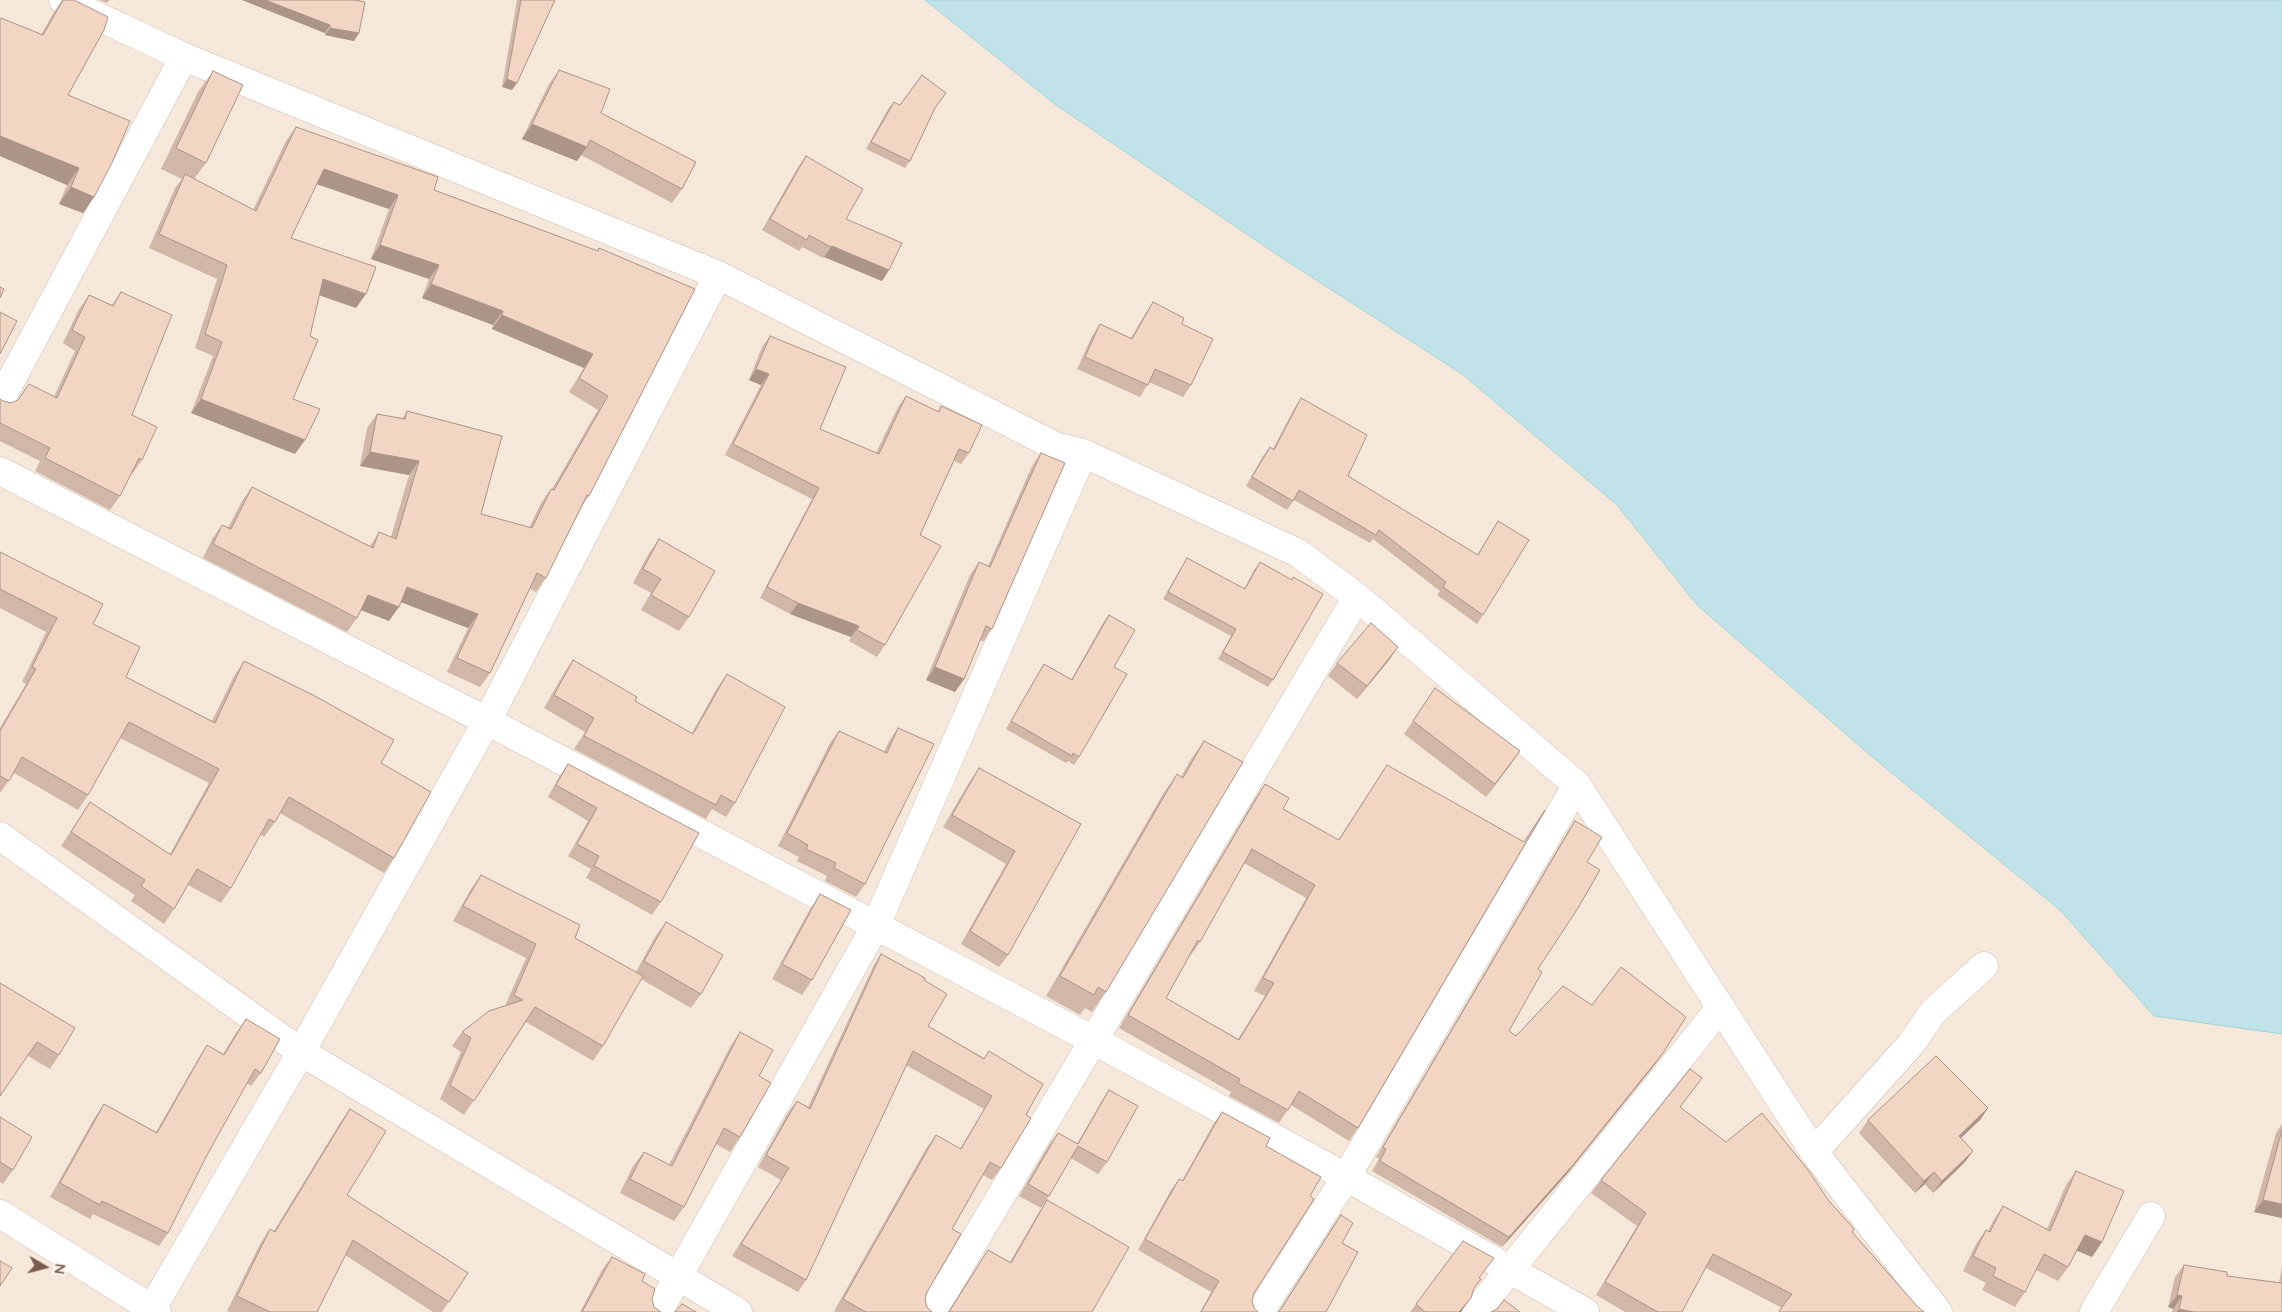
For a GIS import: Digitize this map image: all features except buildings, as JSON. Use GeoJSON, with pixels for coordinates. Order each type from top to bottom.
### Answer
{"type":"FeatureCollection","features":[{"type":"Feature","properties":{"kind":"street"},"geometry":{"type":"LineString","coordinates":[[62,0],[184,57],[718,274],[1055,446],[1083,453],[1298,553],[1357,597],[1577,785],[1814,1152],[1938,1312]]}},
{"type":"Feature","properties":{"kind":"street"},"geometry":{"type":"LineString","coordinates":[[0,401],[184,57]]}},
{"type":"Feature","properties":{"kind":"street"},"geometry":{"type":"LineString","coordinates":[[0,1214],[153,1311],[302,1052],[487,721],[718,274]]}},
{"type":"Feature","properties":{"kind":"street"},"geometry":{"type":"LineString","coordinates":[[658,1312],[875,927],[1083,453]]}},
{"type":"Feature","properties":{"kind":"street"},"geometry":{"type":"LineString","coordinates":[[0,471],[487,721],[875,927],[1093,1040],[1346,1177],[1585,1312]]}},
{"type":"Feature","properties":{"kind":"street"},"geometry":{"type":"LineString","coordinates":[[932,1312],[1357,597]]}},
{"type":"Feature","properties":{"kind":"street"},"geometry":{"type":"LineString","coordinates":[[1260,1312],[1346,1177],[1577,785]]}},
{"type":"Feature","properties":{"kind":"street"},"geometry":{"type":"LineString","coordinates":[[0,836],[302,1052],[738,1312]]}},
{"type":"Feature","properties":{"kind":"street"},"geometry":{"type":"LineString","coordinates":[[1814,1152],[1911,1044],[1933,1012],[1984,966]]}},
{"type":"Feature","properties":{"kind":"street"},"geometry":{"type":"LineString","coordinates":[[1476,1312],[1720,1008]]}},
{"type":"Feature","properties":{"kind":"street"},"geometry":{"type":"LineString","coordinates":[[2094,1312],[2151,1216]]}},
{"type":"Feature","properties":{"kind":"shaded area"},"geometry":{"type":"Polygon","coordinates":[[[0,0],[925,0],[1056,105],[1282,258],[1462,374],[1617,505],[1697,605],[1877,761],[2060,910],[2154,1016],[2282,1034],[2282,1312],[0,1312],[0,0]]]}},
{"type":"Feature","properties":{"kind":"water"},"geometry":{"type":"Polygon","coordinates":[[[925,0],[2282,0],[2282,1034],[2154,1016],[2060,910],[1877,761],[1697,605],[1617,505],[1462,374],[1282,258],[1056,105],[925,0]]]}}]}
